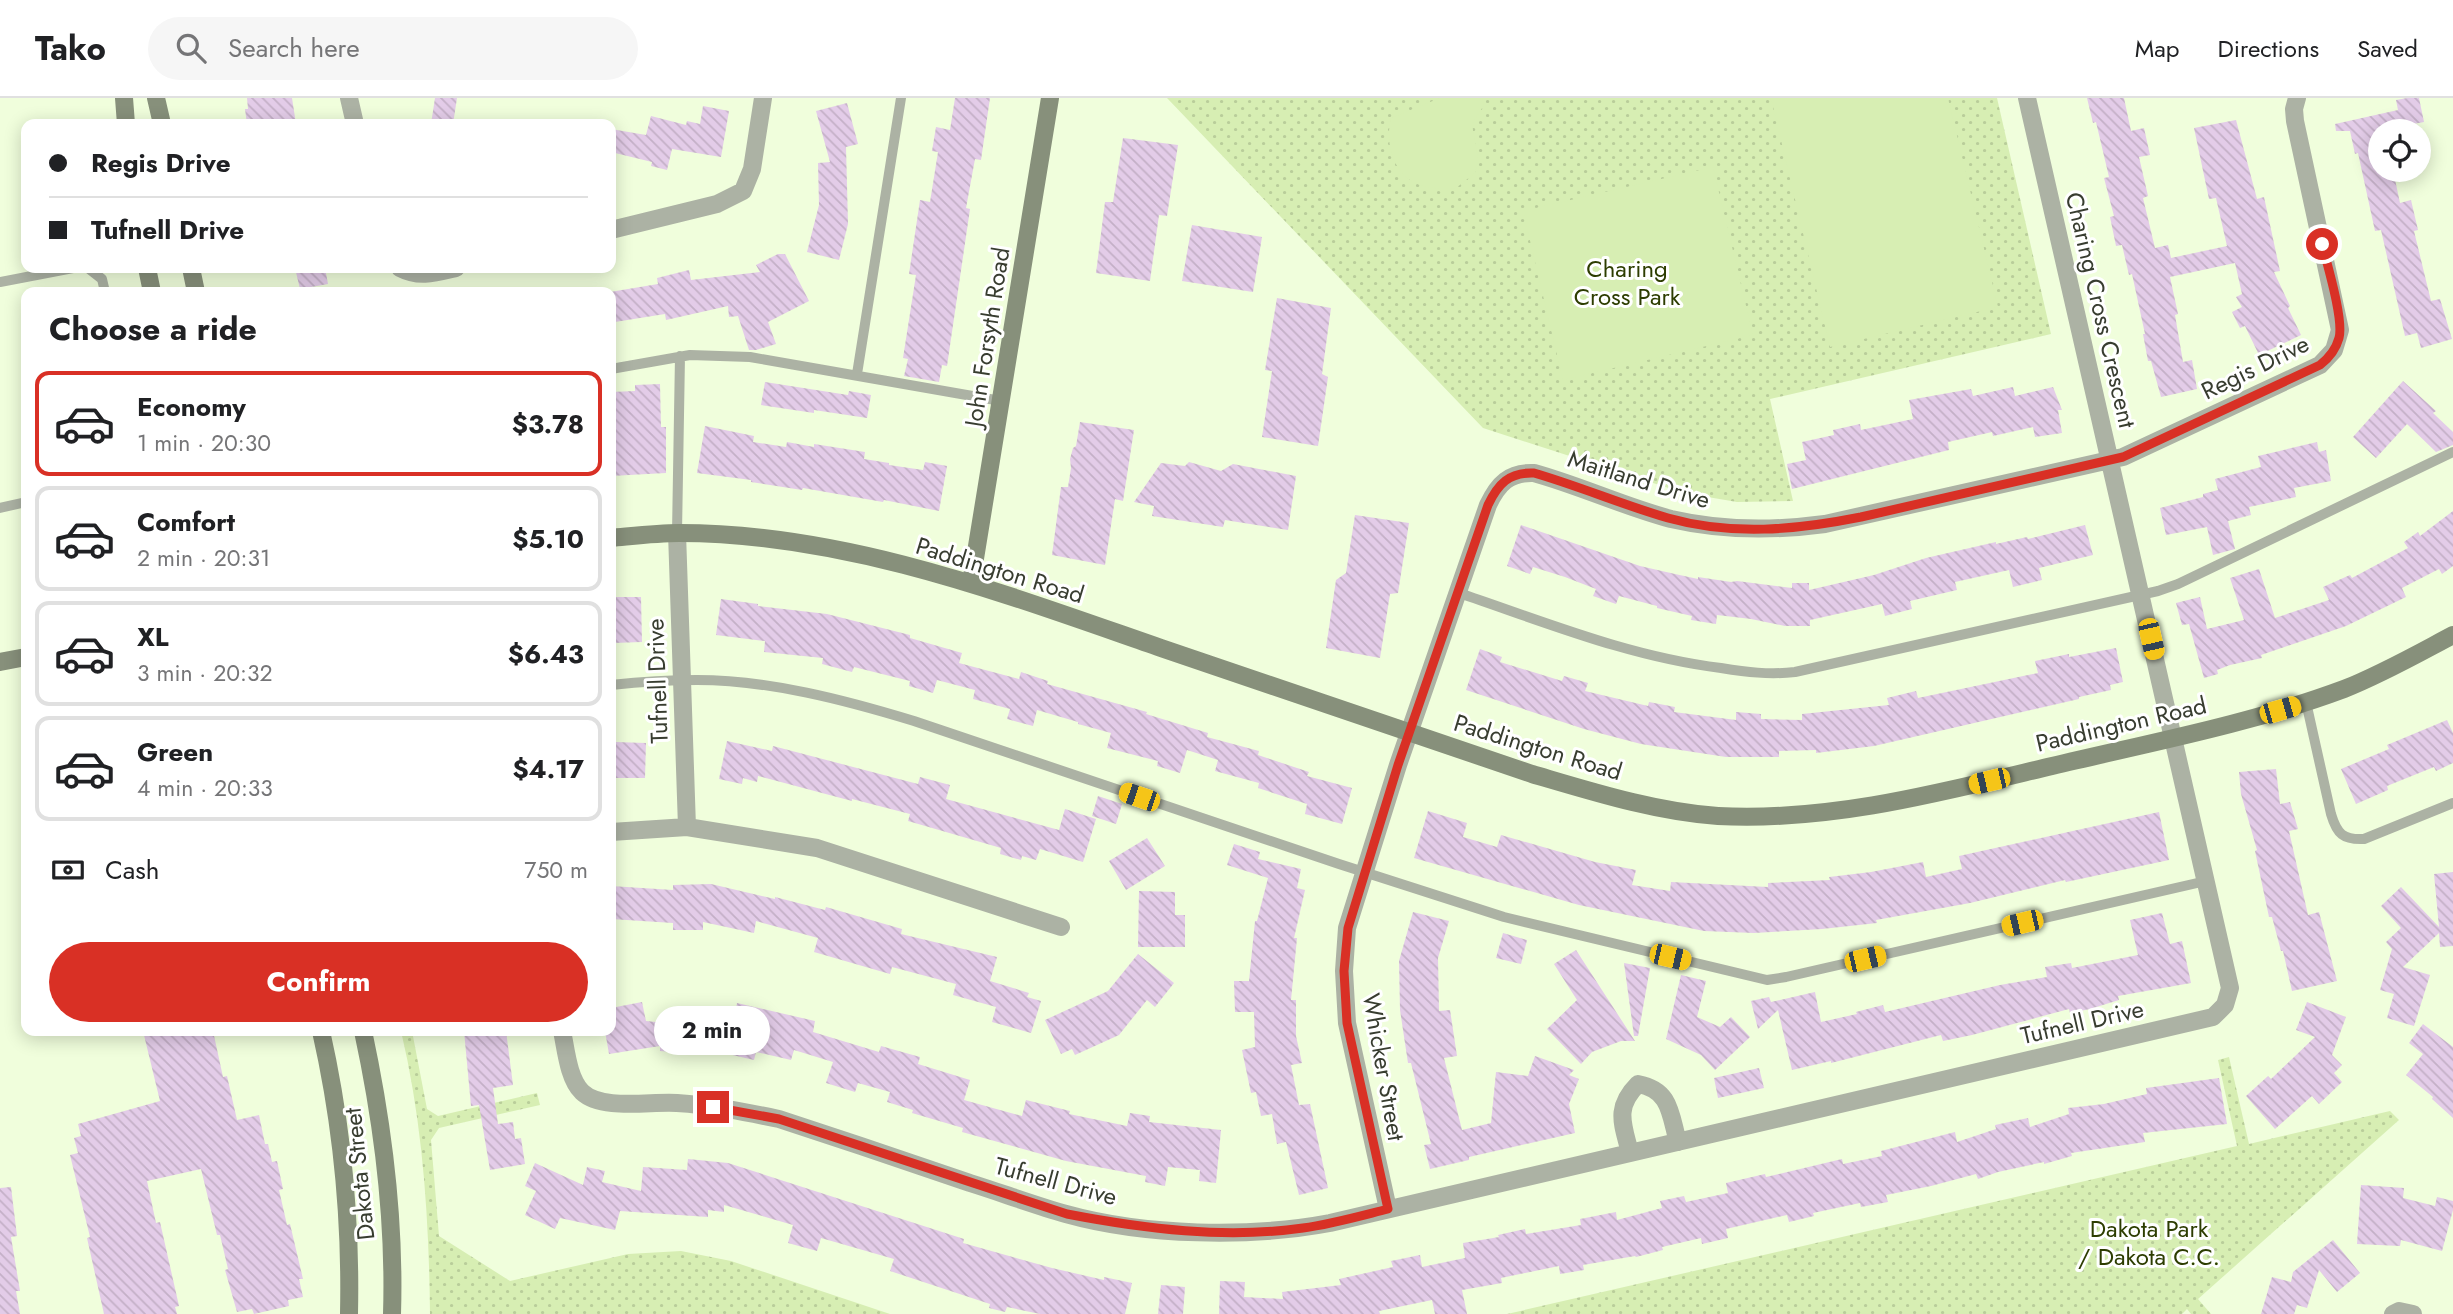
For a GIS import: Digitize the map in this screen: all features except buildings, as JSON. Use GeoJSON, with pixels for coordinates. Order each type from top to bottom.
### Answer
{"type":"FeatureCollection","features":[{"type":"Feature","properties":{"kind":"street"},"geometry":{"type":"LineString","coordinates":[[124,98],[126,119]]}},
{"type":"Feature","properties":{"kind":"street"},"geometry":{"type":"LineString","coordinates":[[156,98],[161,119]]}},
{"type":"Feature","properties":{"kind":"street"},"geometry":{"type":"LineString","coordinates":[[349,98],[354,119]]}},
{"type":"Feature","properties":{"kind":"street"},"geometry":{"type":"LineString","coordinates":[[616,229],[717,204],[743,191],[752,169],[763,98]]}},
{"type":"Feature","properties":{"kind":"street","name":"John Forsyth Road"},"geometry":{"type":"LineString","coordinates":[[971,583],[1050,98]]}},
{"type":"Feature","properties":{"kind":"street","name":"Charing Cross Crescent"},"geometry":{"type":"LineString","coordinates":[[2027,98],[2173,738]]}},
{"type":"Feature","properties":{"kind":"street","name":"Regis Drive"},"geometry":{"type":"LineString","coordinates":[[2110,459],[2141,449],[2320,365],[2334,350],[2340,330],[2295,121],[2297,98]]}},
{"type":"Feature","properties":{"kind":"street"},"geometry":{"type":"LineString","coordinates":[[412,273],[433,273]]}},
{"type":"Feature","properties":{"kind":"street","name":"Maitland Drive"},"geometry":{"type":"LineString","coordinates":[[1410,733],[1494,492],[1511,476],[1523,473],[1548,477],[1670,518],[1711,527],[1780,530],[1861,517],[2110,459]]}},
{"type":"Feature","properties":{"kind":"street","name":"Paddington Road"},"geometry":{"type":"LineString","coordinates":[[616,538],[677,533],[740,536],[811,544],[868,556],[971,583],[1532,774],[1600,794],[1716,816],[1795,815],[1859,807],[1937,793],[2173,738],[2306,702],[2402,663],[2453,635]]}},
{"type":"Feature","properties":{"kind":"street","name":"Tufnell Drive"},"geometry":{"type":"LineString","coordinates":[[677,533],[687,827]]}},
{"type":"Feature","properties":{"kind":"street"},"geometry":{"type":"LineString","coordinates":[[0,662],[21,658]]}},
{"type":"Feature","properties":{"kind":"street","name":"Whicker Street"},"geometry":{"type":"LineString","coordinates":[[1388,1209],[1347,1023],[1345,951],[1348,928],[1363,873],[1410,733]]}},
{"type":"Feature","properties":{"kind":"street","name":"Tufnell Drive"},"geometry":{"type":"LineString","coordinates":[[563,1036],[573,1079],[579,1090],[595,1100],[676,1103],[732,1109],[779,1119],[1067,1214],[1143,1227],[1250,1233],[1303,1228],[2213,1017],[2225,1005],[2231,988],[2173,738]]}},
{"type":"Feature","properties":{"kind":"street"},"geometry":{"type":"LineString","coordinates":[[616,832],[687,827],[817,848],[1061,927]]}},
{"type":"Feature","properties":{"kind":"street","name":"Dakota Street"},"geometry":{"type":"LineString","coordinates":[[322,1036],[337,1120],[349,1227],[349,1314]]}},
{"type":"Feature","properties":{"kind":"street","name":"Dakota Street"},"geometry":{"type":"LineString","coordinates":[[364,1036],[385,1160],[392,1239],[392,1314]]}},
{"type":"Feature","properties":{"kind":"street"},"geometry":{"type":"LineString","coordinates":[[1630,1153],[1621,1115],[1627,1096],[1638,1084],[1653,1087],[1661,1093],[1678,1142]]}},
{"type":"Feature","properties":{"kind":"street"},"geometry":{"type":"LineString","coordinates":[[2393,1314],[2399,1311],[2413,1314]]}},
{"type":"Feature","properties":{"kind":"lane"},"geometry":{"type":"LineString","coordinates":[[857,374],[901,98]]}},
{"type":"Feature","properties":{"kind":"lane"},"geometry":{"type":"LineString","coordinates":[[0,282],[47,273]]}},
{"type":"Feature","properties":{"kind":"lane"},"geometry":{"type":"LineString","coordinates":[[94,273],[102,279],[104,287]]}},
{"type":"Feature","properties":{"kind":"lane"},"geometry":{"type":"LineString","coordinates":[[677,533],[680,356]]}},
{"type":"Feature","properties":{"kind":"lane"},"geometry":{"type":"LineString","coordinates":[[616,368],[680,356],[750,357],[1001,401]]}},
{"type":"Feature","properties":{"kind":"lane"},"geometry":{"type":"LineString","coordinates":[[1459,593],[1605,643],[1660,658],[1771,675],[1864,657],[2141,595],[2178,584],[2453,452]]}},
{"type":"Feature","properties":{"kind":"lane"},"geometry":{"type":"LineString","coordinates":[[0,508],[21,503]]}},
{"type":"Feature","properties":{"kind":"lane"},"geometry":{"type":"LineString","coordinates":[[616,685],[682,680],[721,682],[790,691],[891,714],[1363,873],[1539,927],[1767,980],[2206,881]]}},
{"type":"Feature","properties":{"kind":"lane"},"geometry":{"type":"LineString","coordinates":[[2306,702],[2336,830],[2353,839],[2364,839],[2453,803]]}},
{"type":"Feature","properties":{"kind":"green space","name":"Charing Cross Park"},"geometry":{"type":"Polygon","coordinates":[[[1167,98],[1997,98],[2051,334],[1770,399],[1793,501],[1737,502],[1684,493],[1483,428],[1167,98]]]}},
{"type":"Feature","properties":{"kind":"green space"},"geometry":{"type":"Polygon","coordinates":[[[1440,98],[1482,98],[1484,105],[1472,124],[1478,160],[1475,173],[1456,188],[1428,187],[1407,178],[1394,161],[1389,140],[1391,118],[1440,98]]]}},
{"type":"Feature","properties":{"kind":"green space"},"geometry":{"type":"Polygon","coordinates":[[[1771,98],[1948,98],[1998,307],[1830,347],[1771,98]]]}},
{"type":"Feature","properties":{"kind":"green space"},"geometry":{"type":"Polygon","coordinates":[[[1713,167],[1753,335],[1563,380],[1523,211],[1713,167]]]}},
{"type":"Feature","properties":{"kind":"green space"},"geometry":{"type":"Polygon","coordinates":[[[402,1036],[413,1036],[427,1109],[438,1116],[537,1093],[540,1105],[439,1128],[431,1140],[439,1236],[510,1281],[628,1254],[681,1251],[731,1261],[890,1314],[430,1314],[423,1171],[409,1066],[402,1036]]]}},
{"type":"Feature","properties":{"kind":"green space","name":"Dakota Park / Dakota C.C."},"geometry":{"type":"Polygon","coordinates":[[[2229,1057],[2249,1144],[2390,1111],[2399,1120],[2198,1299],[2211,1314],[2191,1314],[2187,1309],[2182,1314],[1507,1314],[2237,1146],[2218,1060],[2229,1057]]]}},
{"type":"Feature","properties":{"kind":"route"},"geometry":{"type":"LineString","coordinates":[[713,1107],[779,1119],[1067,1214],[1107,1222],[1177,1230],[1250,1233],[1303,1228],[1388,1209],[1347,1023],[1344,971],[1348,928],[1398,765],[1488,505],[1502,482],[1511,476],[1534,473],[1670,518],[1711,527],[1780,530],[1861,517],[2123,457],[2328,359],[2339,338],[2340,330],[2322,244]]}}]}
